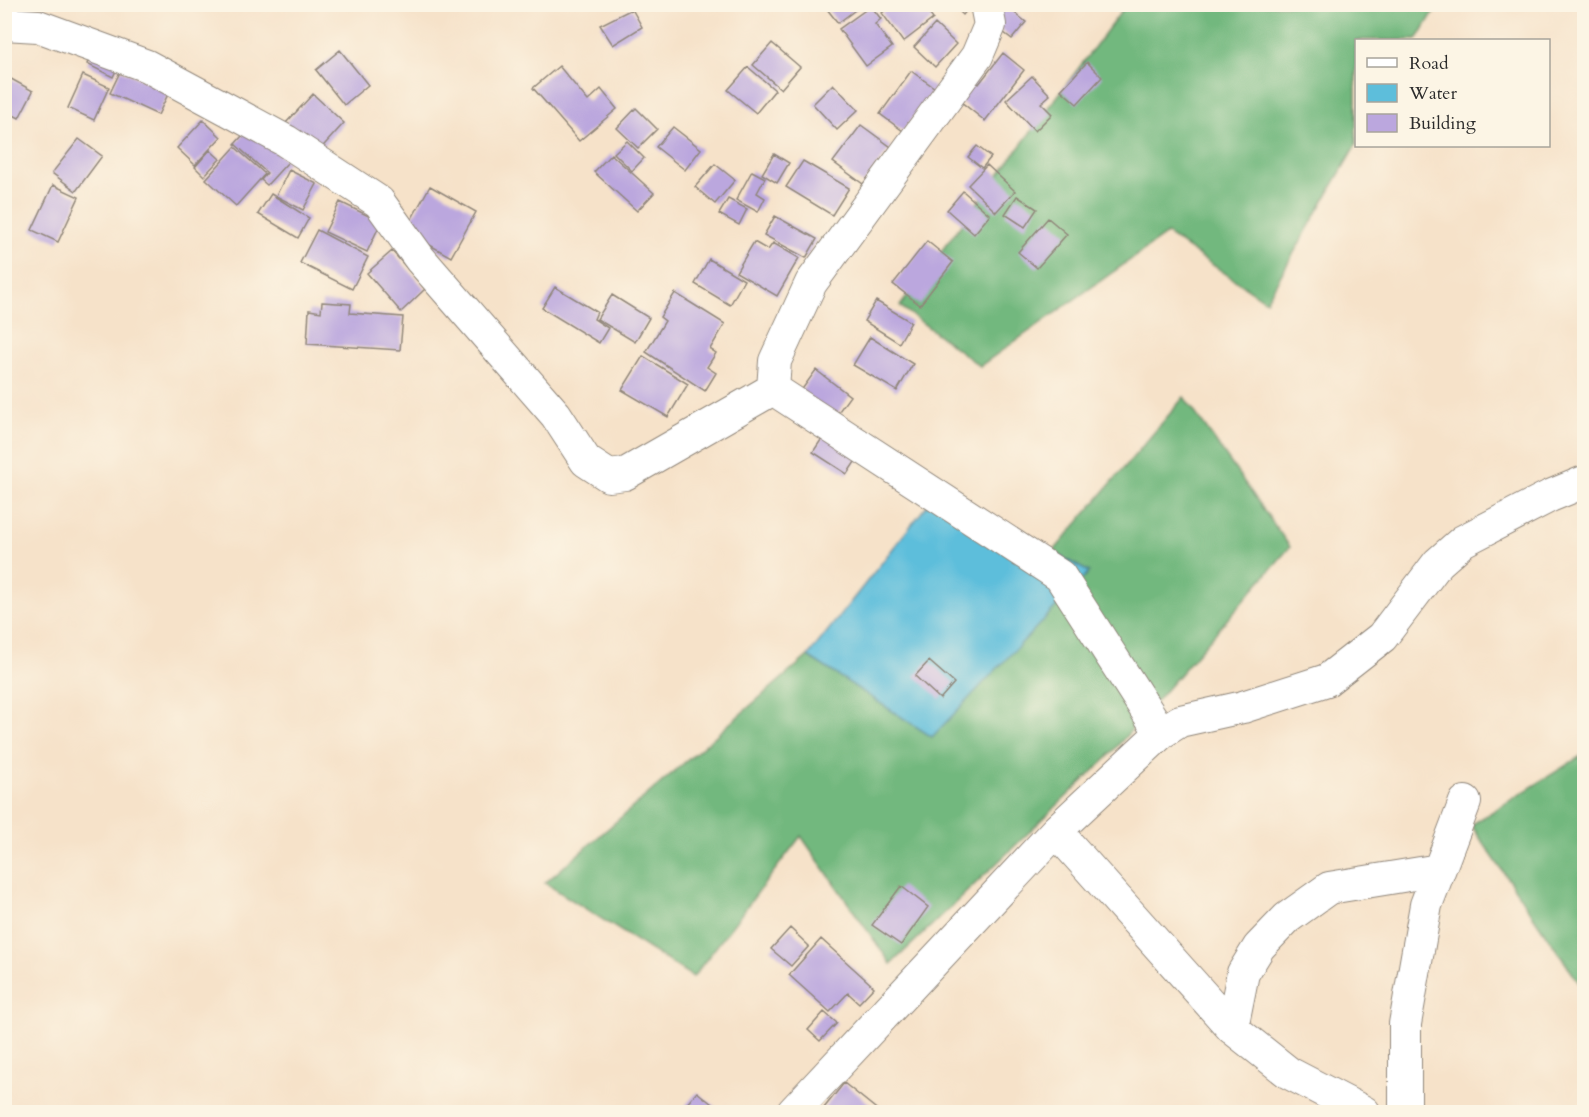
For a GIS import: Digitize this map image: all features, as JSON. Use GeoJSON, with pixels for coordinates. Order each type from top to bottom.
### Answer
{"type":"FeatureCollection","features":[{"type":"Feature","properties":{"kind":"street"},"geometry":{"type":"LineString","coordinates":[[773,389],[775,361],[811,283],[977,56],[990,25],[986,4]]}},
{"type":"Feature","properties":{"kind":"street"},"geometry":{"type":"LineString","coordinates":[[4,24],[38,26],[147,66],[286,141],[378,202],[420,259],[556,415],[586,461],[609,476],[625,474],[773,389]]}},
{"type":"Feature","properties":{"kind":"street"},"geometry":{"type":"LineString","coordinates":[[773,389],[1060,576],[1161,734]]}},
{"type":"Feature","properties":{"kind":"street"},"geometry":{"type":"LineString","coordinates":[[793,1113],[1056,831],[1161,734],[1180,721],[1243,707],[1327,680],[1382,637],[1438,563],[1463,541],[1550,496],[1584,482]]}},
{"type":"Feature","properties":{"kind":"street"},"geometry":{"type":"LineString","coordinates":[[1405,1113],[1405,1024],[1426,905],[1465,802]]}},
{"type":"Feature","properties":{"kind":"street"},"geometry":{"type":"LineString","coordinates":[[1056,831],[1232,1028],[1288,1072],[1364,1113]]}},
{"type":"Feature","properties":{"kind":"street"},"geometry":{"type":"LineString","coordinates":[[1232,1028],[1243,973],[1259,947],[1287,918],[1329,888],[1439,870]]}},
{"type":"Feature","properties":{"kind":"green space"},"geometry":{"type":"Polygon","coordinates":[[[1126,5],[1438,5],[1418,39],[1355,39],[1355,147],[1266,301],[1167,234],[980,366],[900,306],[1126,5]]]}},
{"type":"Feature","properties":{"kind":"green space"},"geometry":{"type":"Polygon","coordinates":[[[1184,397],[1290,547],[1107,758],[891,964],[801,836],[693,977],[545,883],[808,656],[932,736],[1089,572],[1053,552],[1184,397]]]}},
{"type":"Feature","properties":{"kind":"green space"},"geometry":{"type":"Polygon","coordinates":[[[1584,754],[1584,990],[1471,825],[1584,754]]]}},
{"type":"Feature","properties":{"kind":"water"},"geometry":{"type":"Polygon","coordinates":[[[939,490],[1089,572],[932,737],[808,656],[939,490]]]}},
{"type":"Feature","properties":{"kind":"building"},"geometry":{"type":"Polygon","coordinates":[[[833,4],[863,4],[838,23],[827,9],[833,4]]]}},
{"type":"Feature","properties":{"kind":"building"},"geometry":{"type":"Polygon","coordinates":[[[893,4],[922,4],[933,19],[903,42],[882,13],[893,4]]]}},
{"type":"Feature","properties":{"kind":"building"},"geometry":{"type":"Polygon","coordinates":[[[952,4],[972,4],[963,15],[952,4]]]}},
{"type":"Feature","properties":{"kind":"building"},"geometry":{"type":"Polygon","coordinates":[[[1005,5],[1026,22],[1012,39],[991,23],[1005,5]]]}},
{"type":"Feature","properties":{"kind":"building"},"geometry":{"type":"Polygon","coordinates":[[[871,6],[881,19],[875,24],[892,47],[866,66],[839,29],[871,6]]]}},
{"type":"Feature","properties":{"kind":"building"},"geometry":{"type":"Polygon","coordinates":[[[632,9],[642,27],[613,45],[600,25],[632,9]]]}},
{"type":"Feature","properties":{"kind":"building"},"geometry":{"type":"Polygon","coordinates":[[[935,24],[956,44],[935,67],[914,47],[935,24]]]}},
{"type":"Feature","properties":{"kind":"building"},"geometry":{"type":"Polygon","coordinates":[[[772,43],[800,67],[781,89],[753,65],[772,43]]]}},
{"type":"Feature","properties":{"kind":"building"},"geometry":{"type":"Polygon","coordinates":[[[94,49],[120,62],[113,77],[87,64],[94,49]]]}},
{"type":"Feature","properties":{"kind":"building"},"geometry":{"type":"Polygon","coordinates":[[[340,50],[368,85],[344,105],[316,70],[340,50]]]}},
{"type":"Feature","properties":{"kind":"building"},"geometry":{"type":"Polygon","coordinates":[[[1003,53],[1024,70],[985,121],[955,97],[970,77],[979,84],[1003,53]]]}},
{"type":"Feature","properties":{"kind":"building"},"geometry":{"type":"Polygon","coordinates":[[[1087,62],[1102,77],[1077,104],[1061,90],[1087,62]]]}},
{"type":"Feature","properties":{"kind":"building"},"geometry":{"type":"Polygon","coordinates":[[[559,66],[588,101],[601,89],[617,109],[579,141],[533,88],[559,66]]]}},
{"type":"Feature","properties":{"kind":"building"},"geometry":{"type":"Polygon","coordinates":[[[748,67],[775,90],[756,113],[728,90],[748,67]]]}},
{"type":"Feature","properties":{"kind":"building"},"geometry":{"type":"Polygon","coordinates":[[[121,70],[169,92],[158,115],[110,93],[121,70]]]}},
{"type":"Feature","properties":{"kind":"building"},"geometry":{"type":"Polygon","coordinates":[[[911,71],[935,88],[903,131],[880,114],[911,71]]]}},
{"type":"Feature","properties":{"kind":"building"},"geometry":{"type":"Polygon","coordinates":[[[4,75],[33,91],[19,118],[4,110],[4,75]]]}},
{"type":"Feature","properties":{"kind":"building"},"geometry":{"type":"Polygon","coordinates":[[[83,75],[109,87],[94,120],[68,108],[83,75]]]}},
{"type":"Feature","properties":{"kind":"building"},"geometry":{"type":"Polygon","coordinates":[[[1032,76],[1050,95],[1041,103],[1052,114],[1035,131],[1006,100],[1032,76]]]}},
{"type":"Feature","properties":{"kind":"building"},"geometry":{"type":"Polygon","coordinates":[[[833,84],[858,110],[837,130],[813,104],[833,84]]]}},
{"type":"Feature","properties":{"kind":"building"},"geometry":{"type":"Polygon","coordinates":[[[313,94],[344,123],[316,154],[284,125],[313,94]]]}},
{"type":"Feature","properties":{"kind":"building"},"geometry":{"type":"Polygon","coordinates":[[[636,108],[657,129],[638,148],[617,128],[636,108]]]}},
{"type":"Feature","properties":{"kind":"building"},"geometry":{"type":"Polygon","coordinates":[[[203,120],[221,137],[195,165],[177,148],[203,120]]]}},
{"type":"Feature","properties":{"kind":"building"},"geometry":{"type":"Polygon","coordinates":[[[861,125],[891,147],[863,184],[833,162],[861,125]]]}},
{"type":"Feature","properties":{"kind":"building"},"geometry":{"type":"Polygon","coordinates":[[[250,127],[288,162],[267,185],[261,180],[267,173],[235,144],[250,127]]]}},
{"type":"Feature","properties":{"kind":"building"},"geometry":{"type":"Polygon","coordinates":[[[673,127],[701,149],[685,170],[656,147],[673,127]]]}},
{"type":"Feature","properties":{"kind":"building"},"geometry":{"type":"Polygon","coordinates":[[[79,139],[102,156],[76,191],[52,173],[79,139]]]}},
{"type":"Feature","properties":{"kind":"building"},"geometry":{"type":"Polygon","coordinates":[[[627,141],[644,158],[632,171],[614,153],[627,141]]]}},
{"type":"Feature","properties":{"kind":"building"},"geometry":{"type":"Polygon","coordinates":[[[977,146],[991,157],[982,168],[968,157],[977,146]]]}},
{"type":"Feature","properties":{"kind":"building"},"geometry":{"type":"Polygon","coordinates":[[[235,147],[265,174],[236,206],[206,179],[235,147]]]}},
{"type":"Feature","properties":{"kind":"building"},"geometry":{"type":"Polygon","coordinates":[[[210,150],[220,159],[204,176],[195,167],[210,150]]]}},
{"type":"Feature","properties":{"kind":"building"},"geometry":{"type":"Polygon","coordinates":[[[611,154],[654,193],[637,211],[594,172],[611,154]]]}},
{"type":"Feature","properties":{"kind":"building"},"geometry":{"type":"Polygon","coordinates":[[[774,154],[789,163],[777,183],[762,174],[774,154]]]}},
{"type":"Feature","properties":{"kind":"building"},"geometry":{"type":"Polygon","coordinates":[[[803,161],[849,188],[832,215],[786,187],[803,161]]]}},
{"type":"Feature","properties":{"kind":"building"},"geometry":{"type":"Polygon","coordinates":[[[715,164],[735,180],[715,204],[695,187],[715,164]]]}},
{"type":"Feature","properties":{"kind":"building"},"geometry":{"type":"Polygon","coordinates":[[[987,165],[1015,191],[996,212],[968,185],[987,165]]]}},
{"type":"Feature","properties":{"kind":"building"},"geometry":{"type":"Polygon","coordinates":[[[289,170],[317,184],[303,210],[276,196],[289,170]]]}},
{"type":"Feature","properties":{"kind":"building"},"geometry":{"type":"Polygon","coordinates":[[[752,171],[765,178],[757,193],[765,198],[758,212],[736,200],[752,171]]]}},
{"type":"Feature","properties":{"kind":"building"},"geometry":{"type":"Polygon","coordinates":[[[53,185],[79,197],[58,242],[32,230],[53,185]]]}},
{"type":"Feature","properties":{"kind":"building"},"geometry":{"type":"Polygon","coordinates":[[[430,186],[476,212],[451,257],[405,231],[430,186]]]}},
{"type":"Feature","properties":{"kind":"building"},"geometry":{"type":"Polygon","coordinates":[[[963,191],[990,215],[974,234],[947,210],[963,191]]]}},
{"type":"Feature","properties":{"kind":"building"},"geometry":{"type":"Polygon","coordinates":[[[271,194],[309,218],[298,238],[258,214],[271,194]]]}},
{"type":"Feature","properties":{"kind":"building"},"geometry":{"type":"Polygon","coordinates":[[[1017,196],[1037,209],[1025,227],[1005,214],[1017,196]]]}},
{"type":"Feature","properties":{"kind":"building"},"geometry":{"type":"Polygon","coordinates":[[[728,199],[747,209],[739,225],[719,214],[728,199]]]}},
{"type":"Feature","properties":{"kind":"building"},"geometry":{"type":"Polygon","coordinates":[[[340,202],[381,222],[367,252],[325,232],[340,202]]]}},
{"type":"Feature","properties":{"kind":"building"},"geometry":{"type":"Polygon","coordinates":[[[775,216],[817,239],[806,258],[764,235],[775,216]]]}},
{"type":"Feature","properties":{"kind":"building"},"geometry":{"type":"Polygon","coordinates":[[[1048,218],[1067,234],[1037,268],[1018,252],[1048,218]]]}},
{"type":"Feature","properties":{"kind":"building"},"geometry":{"type":"Polygon","coordinates":[[[317,230],[368,257],[352,289],[300,263],[317,230]]]}},
{"type":"Feature","properties":{"kind":"building"},"geometry":{"type":"Polygon","coordinates":[[[927,241],[953,262],[920,305],[893,284],[927,241]]]}},
{"type":"Feature","properties":{"kind":"building"},"geometry":{"type":"Polygon","coordinates":[[[754,242],[768,250],[773,243],[799,258],[777,296],[736,272],[754,242]]]}},
{"type":"Feature","properties":{"kind":"building"},"geometry":{"type":"Polygon","coordinates":[[[392,251],[425,289],[401,312],[367,273],[392,251]]]}},
{"type":"Feature","properties":{"kind":"building"},"geometry":{"type":"Polygon","coordinates":[[[709,259],[744,280],[730,305],[695,284],[709,259]]]}},
{"type":"Feature","properties":{"kind":"building"},"geometry":{"type":"Polygon","coordinates":[[[555,287],[597,312],[594,319],[608,328],[599,343],[542,308],[555,287]]]}},
{"type":"Feature","properties":{"kind":"building"},"geometry":{"type":"Polygon","coordinates":[[[675,293],[725,324],[710,349],[716,353],[707,367],[716,373],[705,391],[646,352],[665,321],[660,317],[675,293]]]}},
{"type":"Feature","properties":{"kind":"building"},"geometry":{"type":"Polygon","coordinates":[[[612,295],[649,318],[635,342],[597,319],[612,295]]]}},
{"type":"Feature","properties":{"kind":"building"},"geometry":{"type":"Polygon","coordinates":[[[876,301],[911,322],[899,343],[864,321],[876,301]]]}},
{"type":"Feature","properties":{"kind":"building"},"geometry":{"type":"Polygon","coordinates":[[[322,302],[351,304],[350,313],[403,317],[400,350],[307,344],[309,310],[321,312],[322,302]]]}},
{"type":"Feature","properties":{"kind":"building"},"geometry":{"type":"Polygon","coordinates":[[[870,337],[913,364],[897,391],[853,365],[870,337]]]}},
{"type":"Feature","properties":{"kind":"building"},"geometry":{"type":"Polygon","coordinates":[[[643,356],[688,384],[668,417],[622,390],[643,356]]]}},
{"type":"Feature","properties":{"kind":"building"},"geometry":{"type":"Polygon","coordinates":[[[816,370],[850,396],[834,418],[800,392],[816,370]]]}},
{"type":"Feature","properties":{"kind":"building"},"geometry":{"type":"Polygon","coordinates":[[[827,431],[861,453],[847,474],[813,452],[827,431]]]}},
{"type":"Feature","properties":{"kind":"building"},"geometry":{"type":"Polygon","coordinates":[[[929,661],[954,683],[940,699],[915,676],[929,661]]]}},
{"type":"Feature","properties":{"kind":"building"},"geometry":{"type":"Polygon","coordinates":[[[901,886],[928,907],[901,945],[872,925],[901,886]]]}},
{"type":"Feature","properties":{"kind":"building"},"geometry":{"type":"Polygon","coordinates":[[[790,928],[809,946],[791,966],[771,949],[790,928]]]}},
{"type":"Feature","properties":{"kind":"building"},"geometry":{"type":"Polygon","coordinates":[[[821,939],[874,987],[859,1003],[848,993],[830,1012],[789,975],[821,939]]]}},
{"type":"Feature","properties":{"kind":"building"},"geometry":{"type":"Polygon","coordinates":[[[824,1012],[837,1023],[820,1041],[808,1030],[824,1012]]]}},
{"type":"Feature","properties":{"kind":"building"},"geometry":{"type":"Polygon","coordinates":[[[844,1083],[880,1112],[829,1112],[824,1108],[844,1083]]]}},
{"type":"Feature","properties":{"kind":"building"},"geometry":{"type":"Polygon","coordinates":[[[697,1092],[722,1112],[680,1112],[697,1092]]]}}]}
